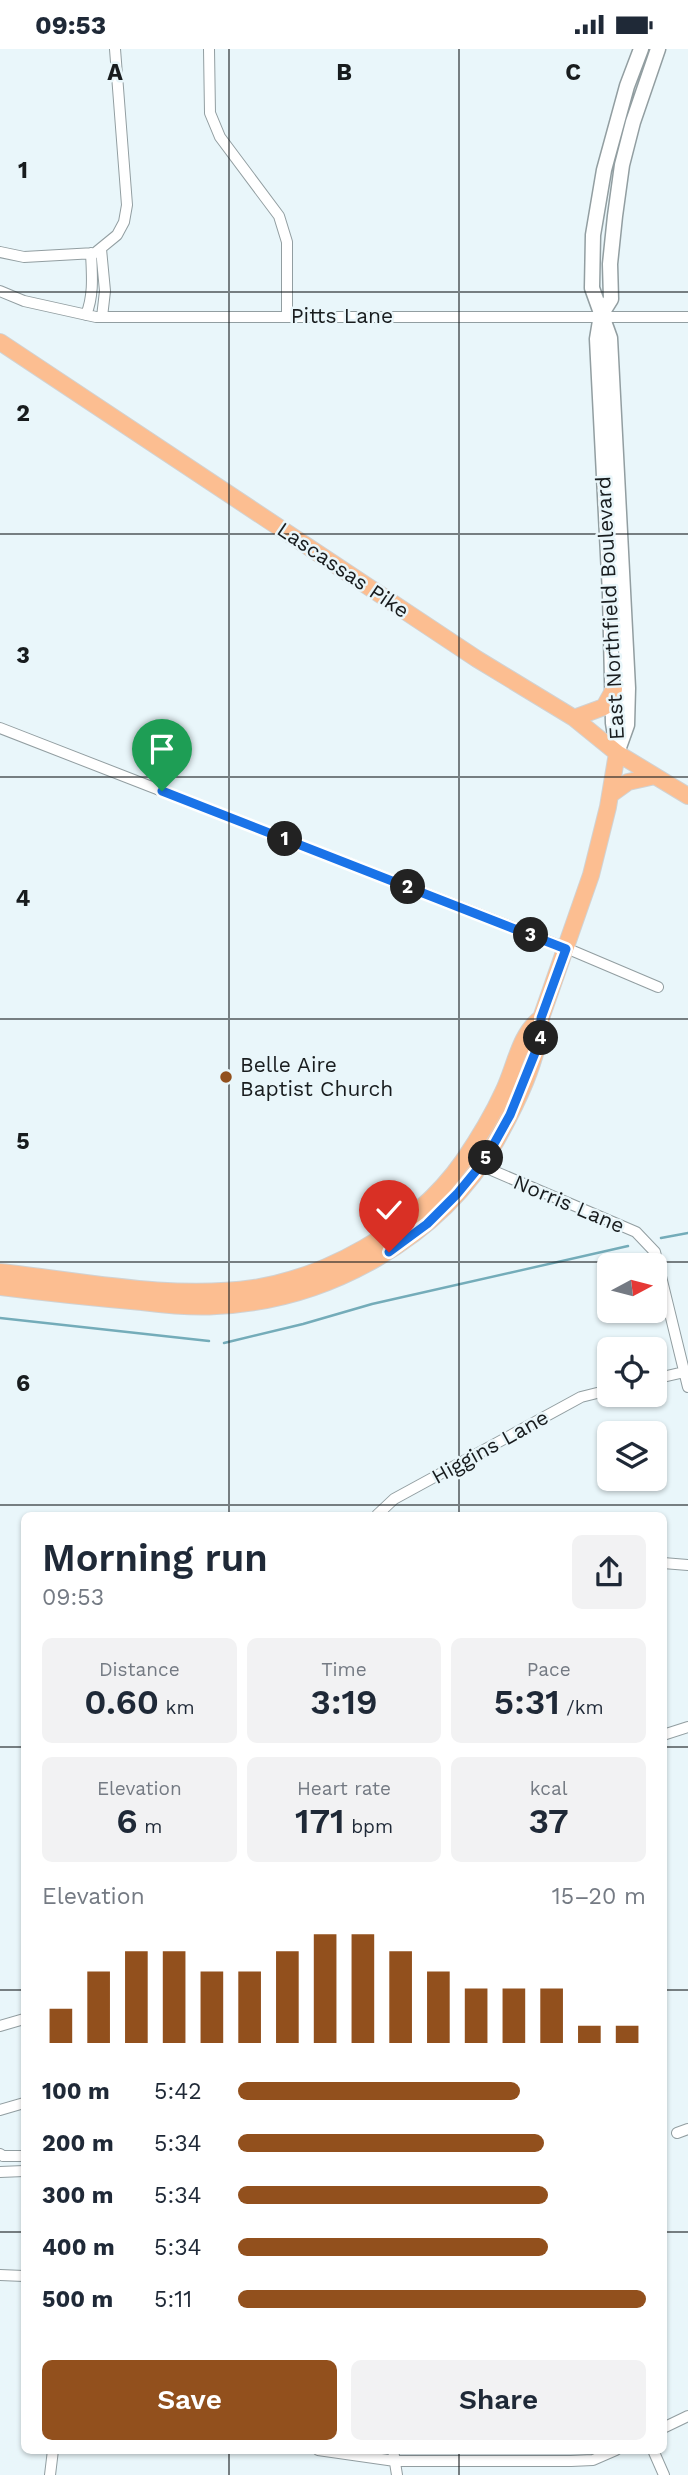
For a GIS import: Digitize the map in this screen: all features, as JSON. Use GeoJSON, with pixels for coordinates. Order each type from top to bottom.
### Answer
{"type":"FeatureCollection","features":[{"type":"Feature","properties":{"kind":"main road"},"geometry":{"type":"LineString","coordinates":[[640,53],[655,56]]}},
{"type":"Feature","properties":{"kind":"main road","name":"East Northfield Boulevard"},"geometry":{"type":"LineString","coordinates":[[601,316],[592,288],[593,235],[604,170],[627,86],[640,53]]}},
{"type":"Feature","properties":{"kind":"main road","name":"East Northfield Boulevard"},"geometry":{"type":"LineString","coordinates":[[617,753],[627,725],[628,688],[610,454],[597,338],[601,316],[611,299],[610,264],[622,165],[655,56]]}},
{"type":"Feature","properties":{"kind":"main road","name":"Lascassas Pike"},"geometry":{"type":"LineString","coordinates":[[0,342],[477,659],[574,718],[617,753],[688,796]]}},
{"type":"Feature","properties":{"kind":"main road","name":"East Northfield Boulevard"},"geometry":{"type":"LineString","coordinates":[[610,454],[613,723],[617,753]]}},
{"type":"Feature","properties":{"kind":"main road"},"geometry":{"type":"LineString","coordinates":[[574,718],[604,707],[614,689]]}},
{"type":"Feature","properties":{"kind":"main road"},"geometry":{"type":"LineString","coordinates":[[0,1287],[132,1302],[215,1307],[256,1303],[301,1292],[348,1274],[389,1252],[427,1224],[479,1167],[510,1115],[541,1038],[541,1018],[591,875],[617,753]]}},
{"type":"Feature","properties":{"kind":"main road"},"geometry":{"type":"LineString","coordinates":[[610,795],[628,782],[655,776]]}},
{"type":"Feature","properties":{"kind":"main road"},"geometry":{"type":"LineString","coordinates":[[0,1272],[162,1290],[213,1291],[268,1285],[339,1262],[406,1221],[438,1192],[489,1121],[530,1026],[541,1018]]}},
{"type":"Feature","properties":{"kind":"street"},"geometry":{"type":"LineString","coordinates":[[0,252],[24,257],[96,251],[117,235],[124,222],[127,205],[115,49]]}},
{"type":"Feature","properties":{"kind":"street"},"geometry":{"type":"LineString","coordinates":[[209,49],[210,113],[220,137],[279,216],[287,241],[287,316]]}},
{"type":"Feature","properties":{"kind":"street"},"geometry":{"type":"LineString","coordinates":[[86,315],[91,303],[96,251]]}},
{"type":"Feature","properties":{"kind":"street"},"geometry":{"type":"LineString","coordinates":[[96,251],[105,291],[102,317]]}},
{"type":"Feature","properties":{"kind":"street","name":"Pitts Lane"},"geometry":{"type":"LineString","coordinates":[[0,291],[24,301],[102,317],[688,317]]}},
{"type":"Feature","properties":{"kind":"street"},"geometry":{"type":"LineString","coordinates":[[0,728],[658,987]]}},
{"type":"Feature","properties":{"kind":"street","name":"Norris Lane"},"geometry":{"type":"LineString","coordinates":[[466,1156],[479,1167],[636,1232],[655,1252],[688,1387]]}},
{"type":"Feature","properties":{"kind":"street"},"geometry":{"type":"LineString","coordinates":[[667,1376],[686,1371]]}},
{"type":"Feature","properties":{"kind":"street","name":"Higgins Lane"},"geometry":{"type":"LineString","coordinates":[[380,1512],[394,1499],[581,1397],[597,1393]]}},
{"type":"Feature","properties":{"kind":"street"},"geometry":{"type":"LineString","coordinates":[[667,1563],[688,1565]]}},
{"type":"Feature","properties":{"kind":"street"},"geometry":{"type":"LineString","coordinates":[[667,1734],[688,1727]]}},
{"type":"Feature","properties":{"kind":"street"},"geometry":{"type":"LineString","coordinates":[[0,2026],[21,2020]]}},
{"type":"Feature","properties":{"kind":"street"},"geometry":{"type":"LineString","coordinates":[[0,2110],[21,2104]]}},
{"type":"Feature","properties":{"kind":"street"},"geometry":{"type":"LineString","coordinates":[[677,2133],[688,2129]]}},
{"type":"Feature","properties":{"kind":"street"},"geometry":{"type":"LineString","coordinates":[[0,2154],[3,2157],[19,2156]]}},
{"type":"Feature","properties":{"kind":"street"},"geometry":{"type":"LineString","coordinates":[[0,2172],[21,2171]]}},
{"type":"Feature","properties":{"kind":"street"},"geometry":{"type":"LineString","coordinates":[[0,2275],[21,2276]]}},
{"type":"Feature","properties":{"kind":"street"},"geometry":{"type":"LineString","coordinates":[[667,2426],[688,2416]]}},
{"type":"Feature","properties":{"kind":"street"},"geometry":{"type":"LineString","coordinates":[[50,2475],[53,2454]]}},
{"type":"Feature","properties":{"kind":"street"},"geometry":{"type":"LineString","coordinates":[[346,2454],[394,2461],[593,2461],[608,2454]]}},
{"type":"Feature","properties":{"kind":"street"},"geometry":{"type":"LineString","coordinates":[[393,2454],[397,2475]]}},
{"type":"Feature","properties":{"kind":"street"},"geometry":{"type":"LineString","coordinates":[[655,2454],[664,2475]]}},
{"type":"Feature","properties":{"kind":"waterway"},"geometry":{"type":"LineString","coordinates":[[661,1238],[688,1233]]}},
{"type":"Feature","properties":{"kind":"waterway"},"geometry":{"type":"LineString","coordinates":[[224,1343],[372,1304],[628,1246]]}},
{"type":"Feature","properties":{"kind":"waterway"},"geometry":{"type":"LineString","coordinates":[[0,1318],[209,1341]]}},
{"type":"Feature","properties":{"kind":"place","name":"Belle Aire Baptist Church"},"geometry":{"type":"Point","coordinates":[226,1077]}},
{"type":"Feature","properties":{"kind":"route"},"geometry":{"type":"LineString","coordinates":[[162,791],[566,949],[541,1018],[541,1038],[510,1115],[485,1160],[427,1224],[389,1252]]}}]}
